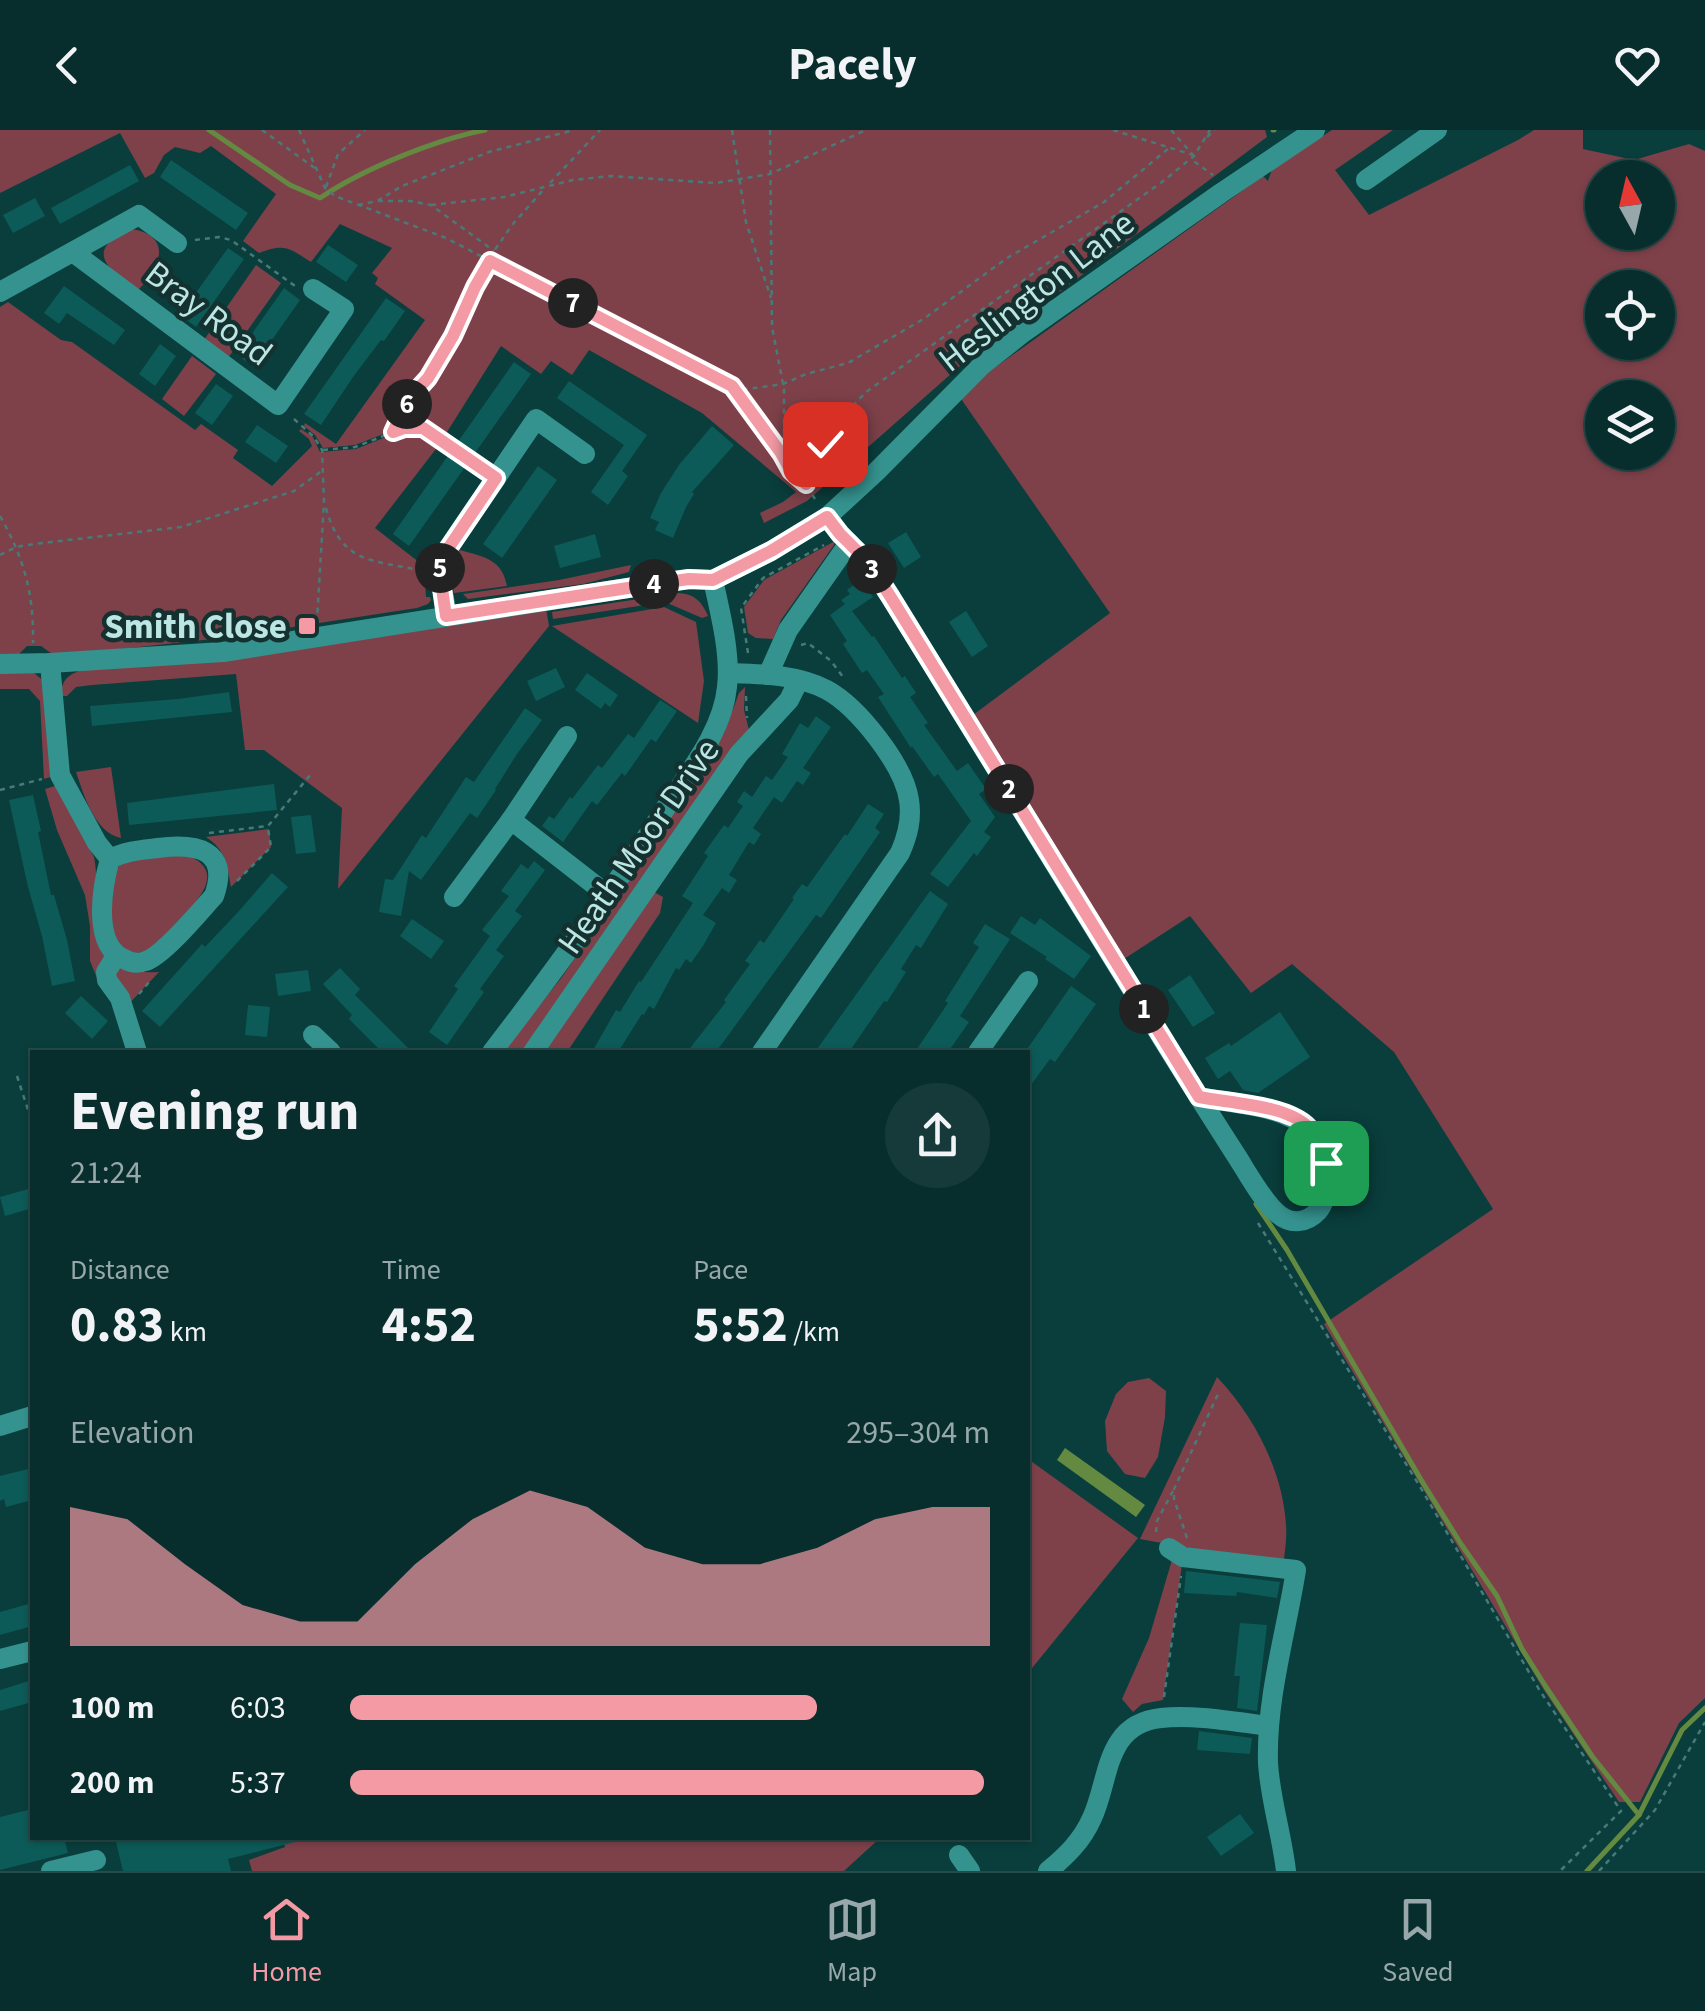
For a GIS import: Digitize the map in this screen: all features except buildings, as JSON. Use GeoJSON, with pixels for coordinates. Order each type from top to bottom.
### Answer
{"type":"FeatureCollection","features":[{"type":"Feature","properties":{"kind":"street","name":"Heslington Lane"},"geometry":{"type":"LineString","coordinates":[[713,580],[827,517],[981,366],[1315,130]]}},
{"type":"Feature","properties":{"kind":"street"},"geometry":{"type":"LineString","coordinates":[[1366,180],[1437,130]]}},
{"type":"Feature","properties":{"kind":"street","name":"Bray Road"},"geometry":{"type":"LineString","coordinates":[[0,292],[139,215],[177,243]]}},
{"type":"Feature","properties":{"kind":"street","name":"Bray Road"},"geometry":{"type":"LineString","coordinates":[[74,253],[278,405],[344,309],[314,288]]}},
{"type":"Feature","properties":{"kind":"street"},"geometry":{"type":"LineString","coordinates":[[446,616],[441,559],[536,419],[586,454]]}},
{"type":"Feature","properties":{"kind":"street"},"geometry":{"type":"LineString","coordinates":[[827,517],[868,562],[890,596],[1199,1097],[1250,1176],[1276,1213],[1298,1222],[1312,1218],[1322,1207],[1326,1163],[1320,1143],[1305,1124],[1282,1112],[1199,1097]]}},
{"type":"Feature","properties":{"kind":"street"},"geometry":{"type":"LineString","coordinates":[[768,674],[788,630],[844,539]]}},
{"type":"Feature","properties":{"kind":"street"},"geometry":{"type":"LineString","coordinates":[[0,664],[224,652],[654,584],[713,580],[728,689],[709,740],[609,896],[494,1050]]}},
{"type":"Feature","properties":{"kind":"street"},"geometry":{"type":"LineString","coordinates":[[50,663],[60,775],[110,859]]}},
{"type":"Feature","properties":{"kind":"street"},"geometry":{"type":"LineString","coordinates":[[728,673],[768,674],[828,691],[858,716],[894,763],[905,785],[910,819],[908,835],[891,868],[763,1050]]}},
{"type":"Feature","properties":{"kind":"street","name":"Heath Moor Drive"},"geometry":{"type":"LineString","coordinates":[[534,1050],[739,754],[789,700],[799,680]]}},
{"type":"Feature","properties":{"kind":"street"},"geometry":{"type":"LineString","coordinates":[[454,898],[567,736]]}},
{"type":"Feature","properties":{"kind":"street"},"geometry":{"type":"LineString","coordinates":[[511,820],[609,896]]}},
{"type":"Feature","properties":{"kind":"street"},"geometry":{"type":"LineString","coordinates":[[196,846],[208,853],[218,868],[219,884],[214,896],[157,954],[145,962],[131,963],[116,956],[105,942],[102,926],[110,859],[130,851],[196,846]]}},
{"type":"Feature","properties":{"kind":"street"},"geometry":{"type":"LineString","coordinates":[[116,956],[106,972],[120,998],[136,1050]]}},
{"type":"Feature","properties":{"kind":"street"},"geometry":{"type":"LineString","coordinates":[[979,1050],[1028,982]]}},
{"type":"Feature","properties":{"kind":"street"},"geometry":{"type":"LineString","coordinates":[[314,1035],[329,1050]]}},
{"type":"Feature","properties":{"kind":"street"},"geometry":{"type":"LineString","coordinates":[[0,1426],[30,1417]]}},
{"type":"Feature","properties":{"kind":"street"},"geometry":{"type":"LineString","coordinates":[[1169,1548],[1183,1556],[1296,1570],[1269,1726],[1270,1780],[1286,1871]]}},
{"type":"Feature","properties":{"kind":"street"},"geometry":{"type":"LineString","coordinates":[[0,1659],[30,1652]]}},
{"type":"Feature","properties":{"kind":"street"},"geometry":{"type":"LineString","coordinates":[[1048,1871],[1084,1834],[1110,1758],[1120,1740],[1142,1722],[1187,1718],[1269,1726]]}},
{"type":"Feature","properties":{"kind":"street"},"geometry":{"type":"LineString","coordinates":[[51,1871],[96,1860]]}},
{"type":"Feature","properties":{"kind":"path"},"geometry":{"type":"LineString","coordinates":[[262,130],[317,170]]}},
{"type":"Feature","properties":{"kind":"path"},"geometry":{"type":"LineString","coordinates":[[299,130],[326,189],[335,196],[446,238],[732,386],[748,389],[783,384],[848,363],[893,338],[1006,258],[1104,202],[1168,148]]}},
{"type":"Feature","properties":{"kind":"path"},"geometry":{"type":"LineString","coordinates":[[326,189],[338,154],[365,130]]}},
{"type":"Feature","properties":{"kind":"path"},"geometry":{"type":"LineString","coordinates":[[377,201],[446,166],[574,130]]}},
{"type":"Feature","properties":{"kind":"path"},"geometry":{"type":"LineString","coordinates":[[393,432],[408,400],[428,378],[453,336],[494,251],[512,225],[600,130]]}},
{"type":"Feature","properties":{"kind":"path"},"geometry":{"type":"LineString","coordinates":[[732,130],[746,222],[772,301]]}},
{"type":"Feature","properties":{"kind":"path"},"geometry":{"type":"LineString","coordinates":[[770,130],[772,326],[783,384],[781,453]]}},
{"type":"Feature","properties":{"kind":"path"},"geometry":{"type":"LineString","coordinates":[[356,205],[377,201],[431,205],[611,176],[716,183],[770,174],[866,130]]}},
{"type":"Feature","properties":{"kind":"path"},"geometry":{"type":"LineString","coordinates":[[1113,130],[1194,156]]}},
{"type":"Feature","properties":{"kind":"path"},"geometry":{"type":"LineString","coordinates":[[1171,130],[1195,162],[1214,176],[1221,193]]}},
{"type":"Feature","properties":{"kind":"path"},"geometry":{"type":"LineString","coordinates":[[732,386],[791,471],[806,484],[803,469],[866,392],[1162,182],[1194,156],[1210,130]]}},
{"type":"Feature","properties":{"kind":"path"},"geometry":{"type":"LineString","coordinates":[[431,205],[494,251]]}},
{"type":"Feature","properties":{"kind":"path"},"geometry":{"type":"LineString","coordinates":[[177,243],[210,237],[231,240],[295,286],[302,276],[316,285],[314,288]]}},
{"type":"Feature","properties":{"kind":"path"},"geometry":{"type":"LineString","coordinates":[[278,405],[314,437],[322,450],[324,502],[318,637]]}},
{"type":"Feature","properties":{"kind":"path"},"geometry":{"type":"LineString","coordinates":[[322,450],[355,447],[404,428],[423,428],[496,478]]}},
{"type":"Feature","properties":{"kind":"path"},"geometry":{"type":"LineString","coordinates":[[0,555],[16,547],[181,527],[294,491],[323,470]]}},
{"type":"Feature","properties":{"kind":"path"},"geometry":{"type":"LineString","coordinates":[[324,502],[339,541],[351,552],[384,565],[440,575]]}},
{"type":"Feature","properties":{"kind":"path"},"geometry":{"type":"LineString","coordinates":[[0,516],[28,582],[33,643]]}},
{"type":"Feature","properties":{"kind":"path"},"geometry":{"type":"LineString","coordinates":[[742,615],[742,608],[762,578],[844,539]]}},
{"type":"Feature","properties":{"kind":"path"},"geometry":{"type":"LineString","coordinates":[[196,846],[200,834],[268,826],[311,774]]}},
{"type":"Feature","properties":{"kind":"path"},"geometry":{"type":"LineString","coordinates":[[0,790],[60,775]]}},
{"type":"Feature","properties":{"kind":"path"},"geometry":{"type":"LineString","coordinates":[[214,896],[231,887],[271,847],[268,826]]}},
{"type":"Feature","properties":{"kind":"path"},"geometry":{"type":"LineString","coordinates":[[124,1009],[158,972],[157,954]]}},
{"type":"Feature","properties":{"kind":"path"},"geometry":{"type":"LineString","coordinates":[[17,1076],[30,1116]]}},
{"type":"Feature","properties":{"kind":"path"},"geometry":{"type":"LineString","coordinates":[[1258,1223],[1540,1691],[1621,1811],[1560,1871]]}},
{"type":"Feature","properties":{"kind":"path"},"geometry":{"type":"LineString","coordinates":[[1169,1548],[1158,1538],[1156,1521],[1174,1489]]}},
{"type":"Feature","properties":{"kind":"path"},"geometry":{"type":"LineString","coordinates":[[1600,1871],[1656,1810],[1705,1722]]}},
{"type":"Feature","properties":{"kind":"shaded area"},"geometry":{"type":"Polygon","coordinates":[[[0,130],[1265,130],[1267,137],[960,366],[807,501],[764,523],[760,513],[796,492],[702,413],[589,350],[572,375],[551,361],[541,374],[501,346],[447,432],[491,466],[488,470],[424,427],[404,426],[355,445],[323,448],[305,423],[336,444],[425,320],[375,284],[378,278],[372,273],[392,248],[340,224],[311,262],[286,249],[259,253],[243,241],[276,194],[211,146],[200,153],[175,147],[145,178],[120,133],[0,193],[0,130]]]}},
{"type":"Feature","properties":{"kind":"shaded area"},"geometry":{"type":"Polygon","coordinates":[[[1332,130],[1393,130],[1335,170],[1369,215],[1534,130],[1583,130],[1583,149],[1634,160],[1689,144],[1705,151],[1705,1698],[1679,1723],[1640,1802],[1619,1802],[1544,1690],[1324,1324],[1493,1209],[1394,1052],[1292,964],[1251,993],[1190,916],[1124,959],[973,715],[1110,613],[959,396],[1263,176],[1268,181],[1272,169],[1332,130]]]}},
{"type":"Feature","properties":{"kind":"shaded area"},"geometry":{"type":"Polygon","coordinates":[[[132,229],[154,239],[159,256],[136,292],[109,267],[104,252],[108,244],[132,229]]]}},
{"type":"Feature","properties":{"kind":"shaded area"},"geometry":{"type":"Polygon","coordinates":[[[256,265],[281,283],[228,358],[204,340],[256,265]]]}},
{"type":"Feature","properties":{"kind":"shaded area"},"geometry":{"type":"Polygon","coordinates":[[[8,302],[61,340],[72,342],[195,430],[201,424],[238,450],[233,458],[272,486],[312,446],[301,429],[313,437],[320,452],[356,449],[406,429],[423,431],[486,474],[439,445],[375,528],[424,566],[426,597],[431,600],[417,608],[222,638],[55,656],[41,646],[27,646],[16,657],[0,657],[0,307],[8,302]]]}},
{"type":"Feature","properties":{"kind":"shaded area"},"geometry":{"type":"Polygon","coordinates":[[[192,356],[216,374],[184,416],[162,399],[192,356]]]}},
{"type":"Feature","properties":{"kind":"shaded area"},"geometry":{"type":"Polygon","coordinates":[[[835,541],[781,620],[773,639],[748,633],[744,607],[764,580],[835,541]]]}},
{"type":"Feature","properties":{"kind":"shaded area"},"geometry":{"type":"Polygon","coordinates":[[[460,550],[496,565],[507,586],[454,593],[452,566],[460,550]]]}},
{"type":"Feature","properties":{"kind":"shaded area"},"geometry":{"type":"Polygon","coordinates":[[[631,565],[629,572],[583,584],[468,599],[463,594],[559,580],[631,565]]]}},
{"type":"Feature","properties":{"kind":"shaded area"},"geometry":{"type":"Polygon","coordinates":[[[679,593],[697,600],[708,616],[702,618],[665,602],[553,619],[552,612],[679,593]]]}},
{"type":"Feature","properties":{"kind":"shaded area"},"geometry":{"type":"Polygon","coordinates":[[[664,607],[696,622],[704,681],[698,723],[552,626],[664,607]]]}},
{"type":"Feature","properties":{"kind":"shaded area"},"geometry":{"type":"Polygon","coordinates":[[[546,608],[549,626],[338,889],[342,808],[264,750],[245,750],[236,674],[76,687],[67,696],[60,696],[67,678],[83,670],[546,608]]]}},
{"type":"Feature","properties":{"kind":"shaded area"},"geometry":{"type":"Polygon","coordinates":[[[0,673],[34,673],[45,682],[57,775],[44,779],[40,701],[29,689],[0,689],[0,673]]]}},
{"type":"Feature","properties":{"kind":"shaded area"},"geometry":{"type":"Polygon","coordinates":[[[745,687],[744,710],[750,734],[527,1050],[505,1050],[562,977],[640,862],[724,733],[745,687]]]}},
{"type":"Feature","properties":{"kind":"shaded area"},"geometry":{"type":"Polygon","coordinates":[[[111,767],[121,838],[97,821],[76,772],[111,767]]]}},
{"type":"Feature","properties":{"kind":"shaded area"},"geometry":{"type":"Polygon","coordinates":[[[55,786],[94,857],[97,937],[102,952],[113,963],[131,970],[159,972],[124,1009],[97,978],[90,961],[85,895],[57,830],[45,789],[55,786]]]}},
{"type":"Feature","properties":{"kind":"shaded area"},"geometry":{"type":"Polygon","coordinates":[[[269,829],[271,847],[231,887],[222,853],[206,837],[269,829]]]}},
{"type":"Feature","properties":{"kind":"shaded area"},"geometry":{"type":"Polygon","coordinates":[[[178,852],[203,865],[207,882],[203,891],[156,945],[137,953],[122,948],[111,919],[112,890],[119,867],[124,861],[178,852]]]}},
{"type":"Feature","properties":{"kind":"shaded area"},"geometry":{"type":"Polygon","coordinates":[[[654,892],[663,897],[660,913],[568,1050],[543,1050],[654,892]]]}},
{"type":"Feature","properties":{"kind":"shaded area"},"geometry":{"type":"Polygon","coordinates":[[[1217,1377],[1243,1409],[1273,1465],[1286,1525],[1283,1565],[1140,1539],[1217,1377]]]}},
{"type":"Feature","properties":{"kind":"shaded area"},"geometry":{"type":"Polygon","coordinates":[[[1149,1378],[1166,1391],[1165,1417],[1158,1457],[1145,1478],[1125,1474],[1107,1451],[1105,1421],[1116,1394],[1128,1382],[1149,1378]]]}},
{"type":"Feature","properties":{"kind":"shaded area"},"geometry":{"type":"Polygon","coordinates":[[[1065,1448],[1145,1505],[1136,1517],[1057,1460],[1065,1448]]]}},
{"type":"Feature","properties":{"kind":"shaded area"},"geometry":{"type":"Polygon","coordinates":[[[1030,1460],[1138,1538],[1030,1671],[1030,1460]]]}},
{"type":"Feature","properties":{"kind":"shaded area"},"geometry":{"type":"Polygon","coordinates":[[[1174,1553],[1183,1557],[1163,1700],[1142,1704],[1133,1712],[1122,1699],[1149,1638],[1174,1553]]]}},
{"type":"Feature","properties":{"kind":"shaded area"},"geometry":{"type":"Polygon","coordinates":[[[283,1840],[878,1840],[844,1871],[252,1871],[249,1860],[285,1847],[283,1840]]]}},
{"type":"Feature","properties":{"kind":"waterway"},"geometry":{"type":"LineString","coordinates":[[209,130],[290,185],[320,198],[399,157],[485,130]]}},
{"type":"Feature","properties":{"kind":"waterway"},"geometry":{"type":"LineString","coordinates":[[1256,1204],[1423,1483],[1497,1596],[1522,1649],[1592,1756],[1639,1815]]}},
{"type":"Feature","properties":{"kind":"waterway"},"geometry":{"type":"LineString","coordinates":[[1587,1871],[1639,1815],[1682,1730],[1705,1708]]}},
{"type":"Feature","properties":{"kind":"place","name":"Smith Close"},"geometry":{"type":"Point","coordinates":[307,626]}},
{"type":"Feature","properties":{"kind":"route"},"geometry":{"type":"LineString","coordinates":[[825,444],[806,484],[791,471],[732,386],[490,261],[453,336],[428,378],[408,400],[393,432],[423,428],[496,478],[441,559],[446,616],[689,579],[713,580],[827,517],[868,562],[890,596],[1199,1097],[1282,1112],[1305,1124],[1320,1143],[1326,1163]]}}]}
